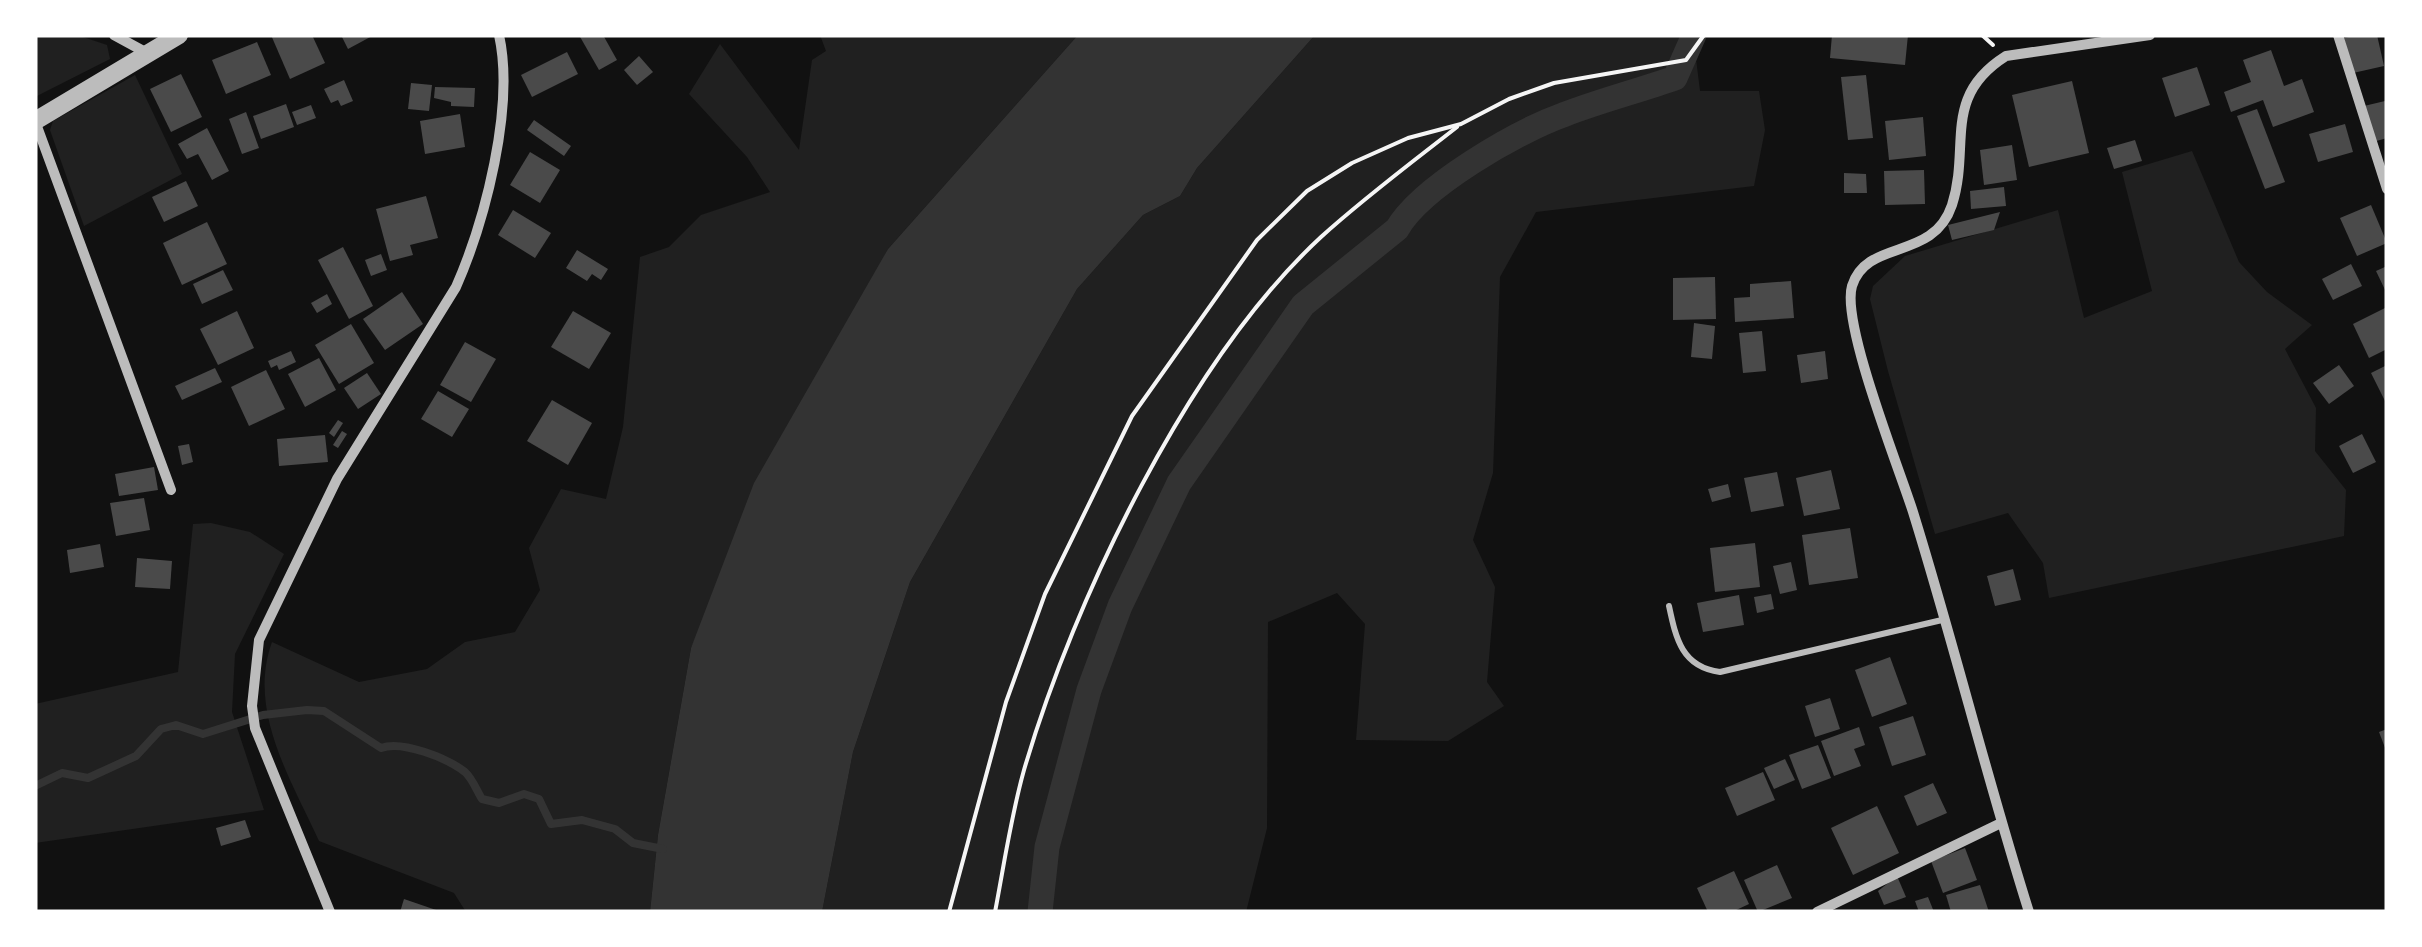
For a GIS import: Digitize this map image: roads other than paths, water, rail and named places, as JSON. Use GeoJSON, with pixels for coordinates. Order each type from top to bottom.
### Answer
{"type":"FeatureCollection","features":[{"type":"Feature","properties":{"kind":"street"},"geometry":{"type":"LineString","coordinates":[[114,35],[147,52]]}},
{"type":"Feature","properties":{"kind":"street"},"geometry":{"type":"LineString","coordinates":[[171,490],[35,121],[179,35]]}},
{"type":"Feature","properties":{"kind":"street"},"geometry":{"type":"LineString","coordinates":[[330,912],[255,728],[252,706],[258,640],[337,479],[456,287],[471,253],[480,224],[501,104],[500,35]]}},
{"type":"Feature","properties":{"kind":"street"},"geometry":{"type":"LineString","coordinates":[[2028,912],[1857,338],[1852,287],[1862,267],[1878,256],[1913,247],[1938,231],[1952,204],[1965,108],[1972,85],[1986,69],[2006,56],[2150,35]]}},
{"type":"Feature","properties":{"kind":"street"},"geometry":{"type":"LineString","coordinates":[[2338,35],[2387,189]]}},
{"type":"Feature","properties":{"kind":"street"},"geometry":{"type":"LineString","coordinates":[[1817,912],[2001,823]]}},
{"type":"Feature","properties":{"kind":"lane"},"geometry":{"type":"LineString","coordinates":[[1669,606],[1682,652],[1704,670],[1720,672],[1942,620]]}},
{"type":"Feature","properties":{"kind":"waterway"},"geometry":{"type":"LineString","coordinates":[[1040,912],[1047,847],[1089,690],[1120,606],[1179,483],[1303,305],[1397,229],[1426,196],[1496,147],[1563,115],[1675,78],[1694,35]]}},
{"type":"Feature","properties":{"kind":"waterway"},"geometry":{"type":"LineString","coordinates":[[35,786],[62,773],[88,778],[136,756],[161,729],[176,725],[203,734],[263,715],[324,711],[381,748],[412,748],[457,767],[470,778],[482,799],[499,803],[524,794],[539,799],[551,824],[582,820],[615,829],[633,843],[663,849]]}}]}
